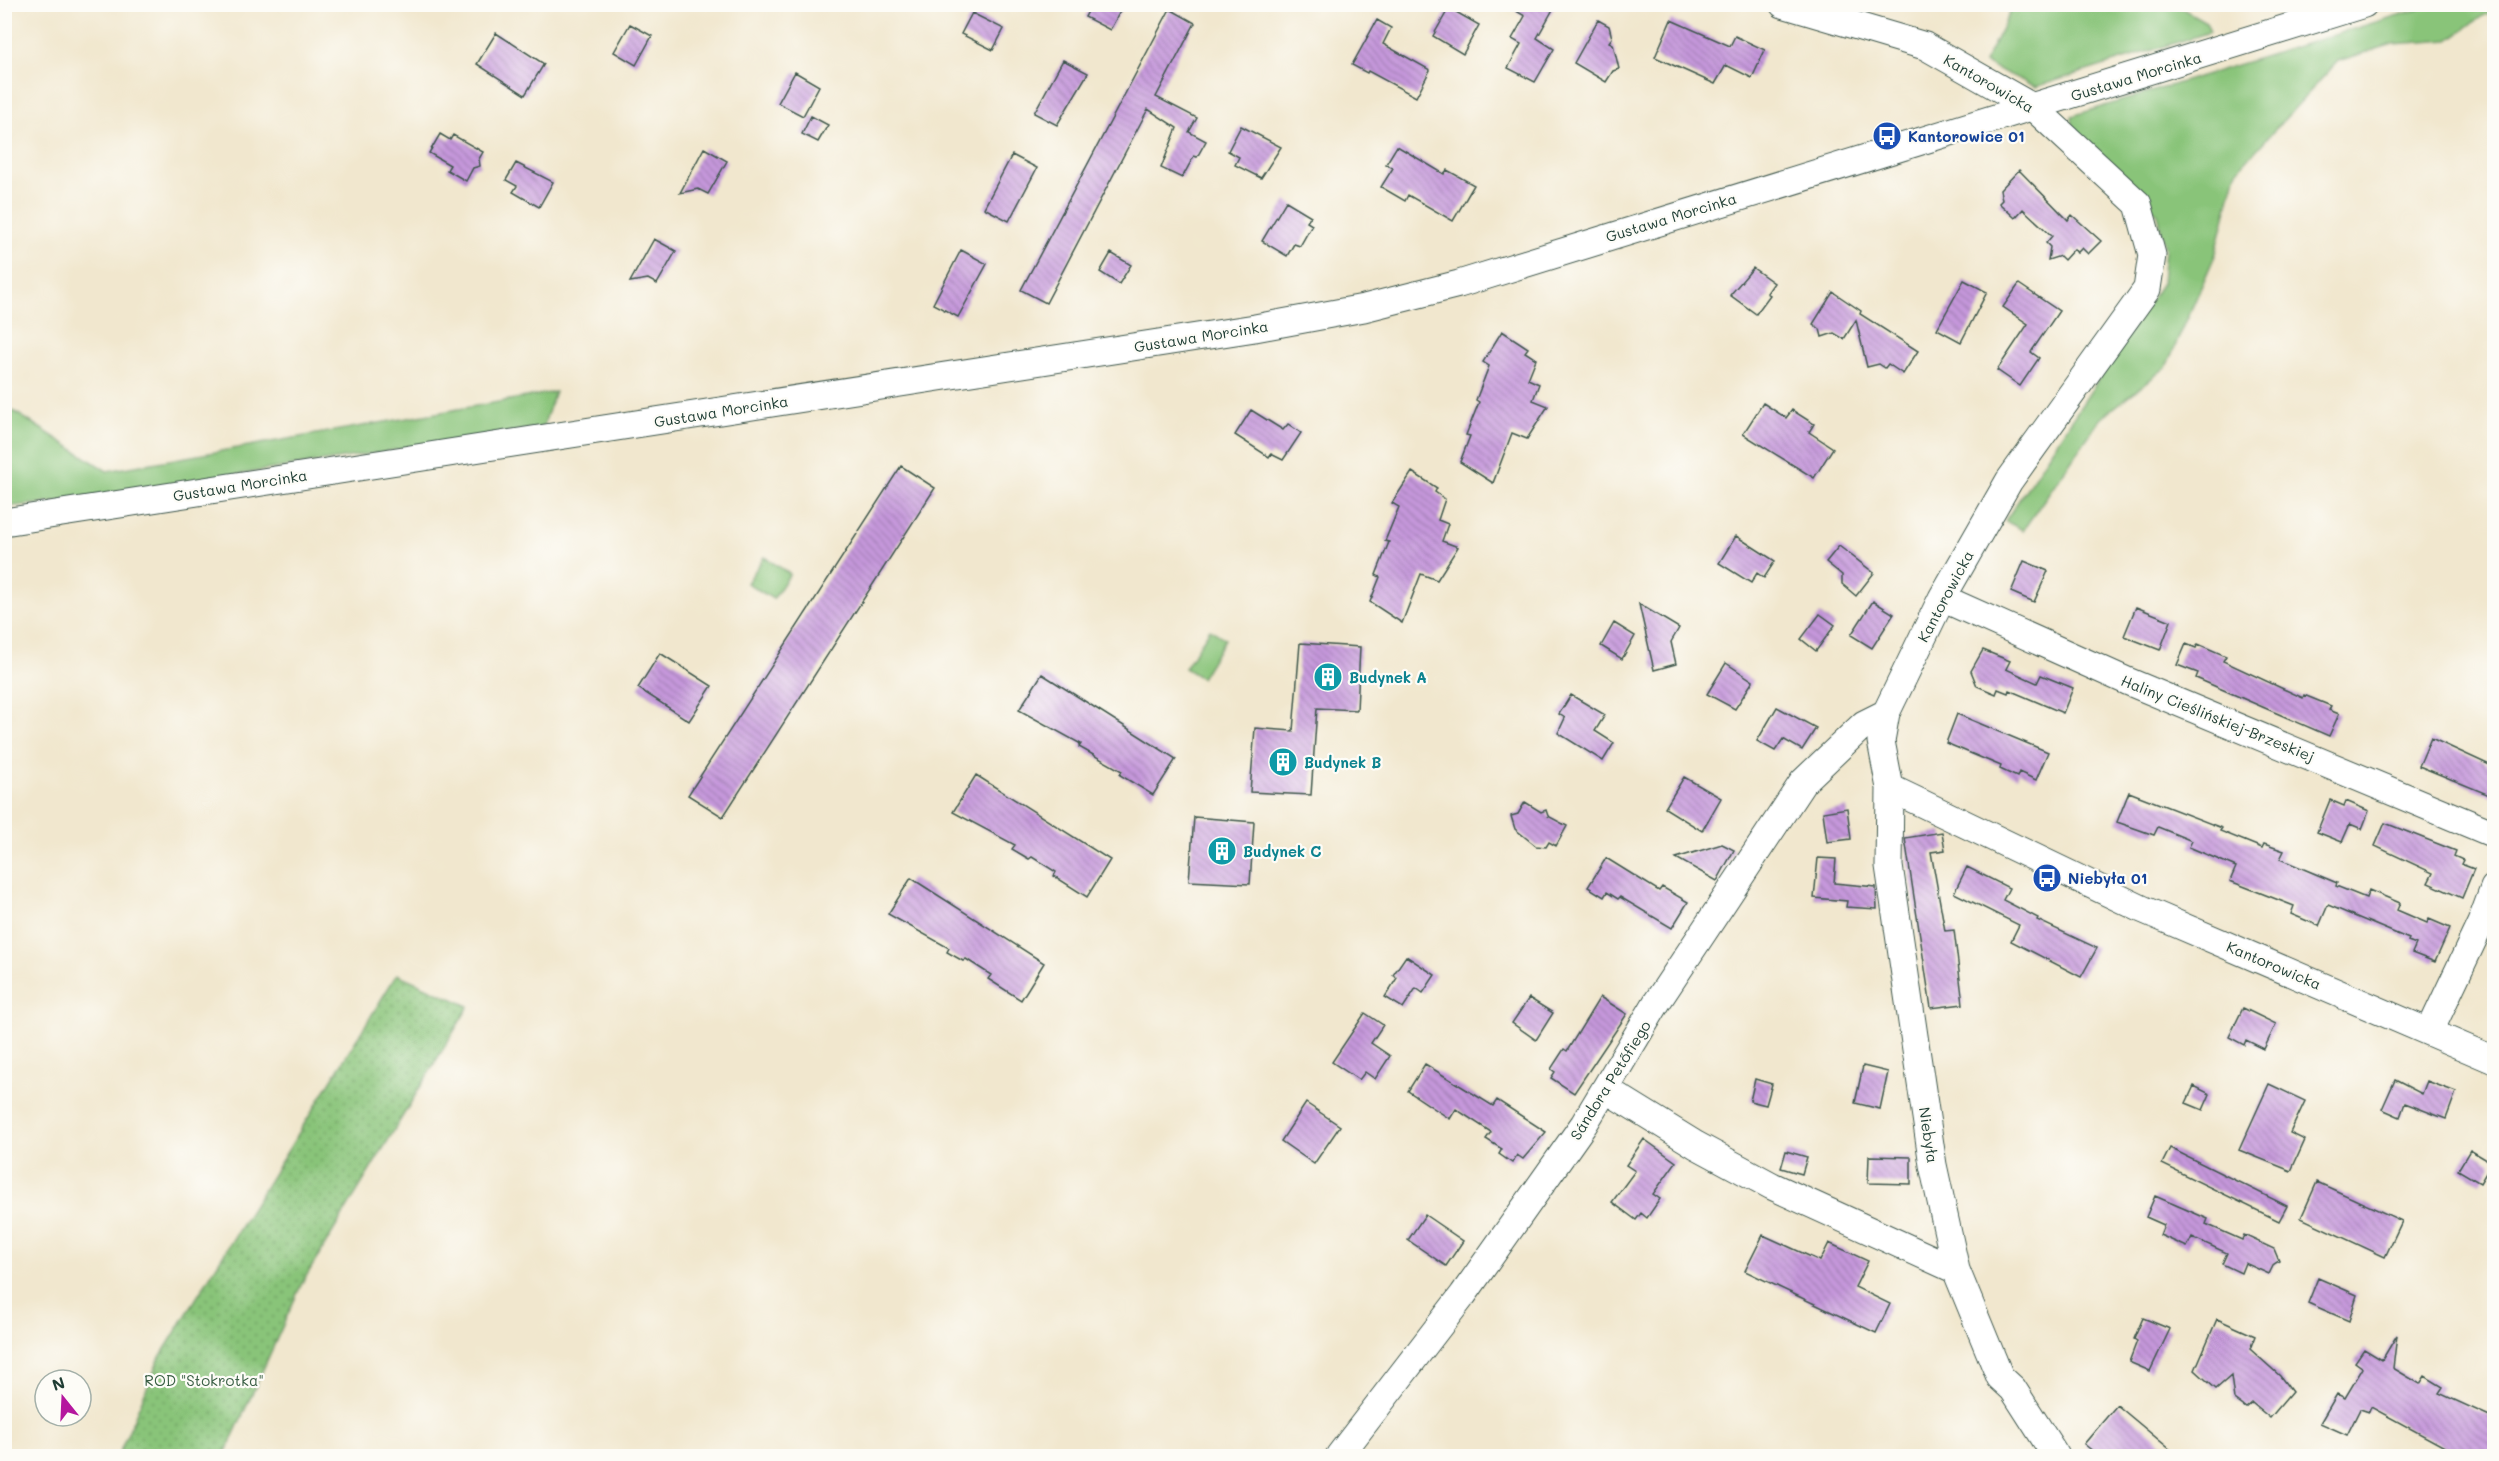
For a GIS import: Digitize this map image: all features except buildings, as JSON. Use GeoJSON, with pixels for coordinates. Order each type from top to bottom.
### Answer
{"type":"FeatureCollection","features":[{"type":"Feature","properties":{"kind":"street","name":"Kantorowicka"},"geometry":{"type":"LineString","coordinates":[[1783,4],[1925,46],[2034,108],[2138,204],[2152,255],[2147,289],[2009,482],[1942,598],[1886,713],[1881,741],[1890,788],[2142,909],[2494,1060]]}},
{"type":"Feature","properties":{"kind":"street","name":"Gustawa Morcinka"},"geometry":{"type":"LineString","coordinates":[[4,522],[1011,367],[1364,308],[1459,284],[1572,247],[2034,108],[2364,4]]}},
{"type":"Feature","properties":{"kind":"street","name":"Haliny Cieślińskiej-Brzeskiej"},"geometry":{"type":"LineString","coordinates":[[1942,598],[2127,681],[2494,834]]}},
{"type":"Feature","properties":{"kind":"street","name":"Sándora Petőfiego"},"geometry":{"type":"LineString","coordinates":[[1339,1456],[1463,1295],[1607,1090],[1657,1002],[1803,782],[1864,724],[1886,713]]}},
{"type":"Feature","properties":{"kind":"street","name":"Niebyła"},"geometry":{"type":"LineString","coordinates":[[1890,788],[1889,866],[1933,1164],[1956,1270],[2000,1377],[2013,1389],[2056,1456]]}},
{"type":"Feature","properties":{"kind":"street"},"geometry":{"type":"LineString","coordinates":[[2430,1031],[2481,923],[2494,888]]}},
{"type":"Feature","properties":{"kind":"street"},"geometry":{"type":"LineString","coordinates":[[1607,1090],[1696,1145],[1772,1186],[1956,1270]]}},
{"type":"Feature","properties":{"kind":"green space"},"geometry":{"type":"Polygon","coordinates":[[[2014,5],[2176,5],[2206,22],[2210,32],[2036,87],[1984,63],[2014,5]]]}},
{"type":"Feature","properties":{"kind":"green space"},"geometry":{"type":"Polygon","coordinates":[[[2431,5],[2494,5],[2494,12],[2484,15],[2449,40],[2393,44],[2338,61],[2236,172],[2216,253],[2166,367],[2101,418],[2023,530],[2005,521],[2162,283],[2165,249],[2158,214],[2073,127],[2072,116],[2431,5]]]}},
{"type":"Feature","properties":{"kind":"green space"},"geometry":{"type":"Polygon","coordinates":[[[555,392],[543,427],[67,501],[5,507],[4,405],[107,471],[555,392]]]}},
{"type":"Feature","properties":{"kind":"green space"},"geometry":{"type":"Polygon","coordinates":[[[764,557],[790,574],[773,599],[747,583],[764,557]]]}},
{"type":"Feature","properties":{"kind":"green space"},"geometry":{"type":"Polygon","coordinates":[[[1210,629],[1225,639],[1201,678],[1185,668],[1210,629]]]}},
{"type":"Feature","properties":{"kind":"green space","name":"ROD \"Stokrotka\""},"geometry":{"type":"Polygon","coordinates":[[[397,974],[469,1006],[302,1283],[224,1456],[118,1456],[160,1357],[397,974]]]}},
{"type":"Feature","properties":{"kind":"place","name":"Kantorowice 01"},"geometry":{"type":"Point","coordinates":[1887,136]}},
{"type":"Feature","properties":{"kind":"place","name":"Budynek A"},"geometry":{"type":"Point","coordinates":[1328,677]}},
{"type":"Feature","properties":{"kind":"place","name":"Budynek B"},"geometry":{"type":"Point","coordinates":[1283,762]}},
{"type":"Feature","properties":{"kind":"place","name":"Budynek C"},"geometry":{"type":"Point","coordinates":[1222,851]}},
{"type":"Feature","properties":{"kind":"place","name":"Niebyła 01"},"geometry":{"type":"Point","coordinates":[2047,878]}}]}
